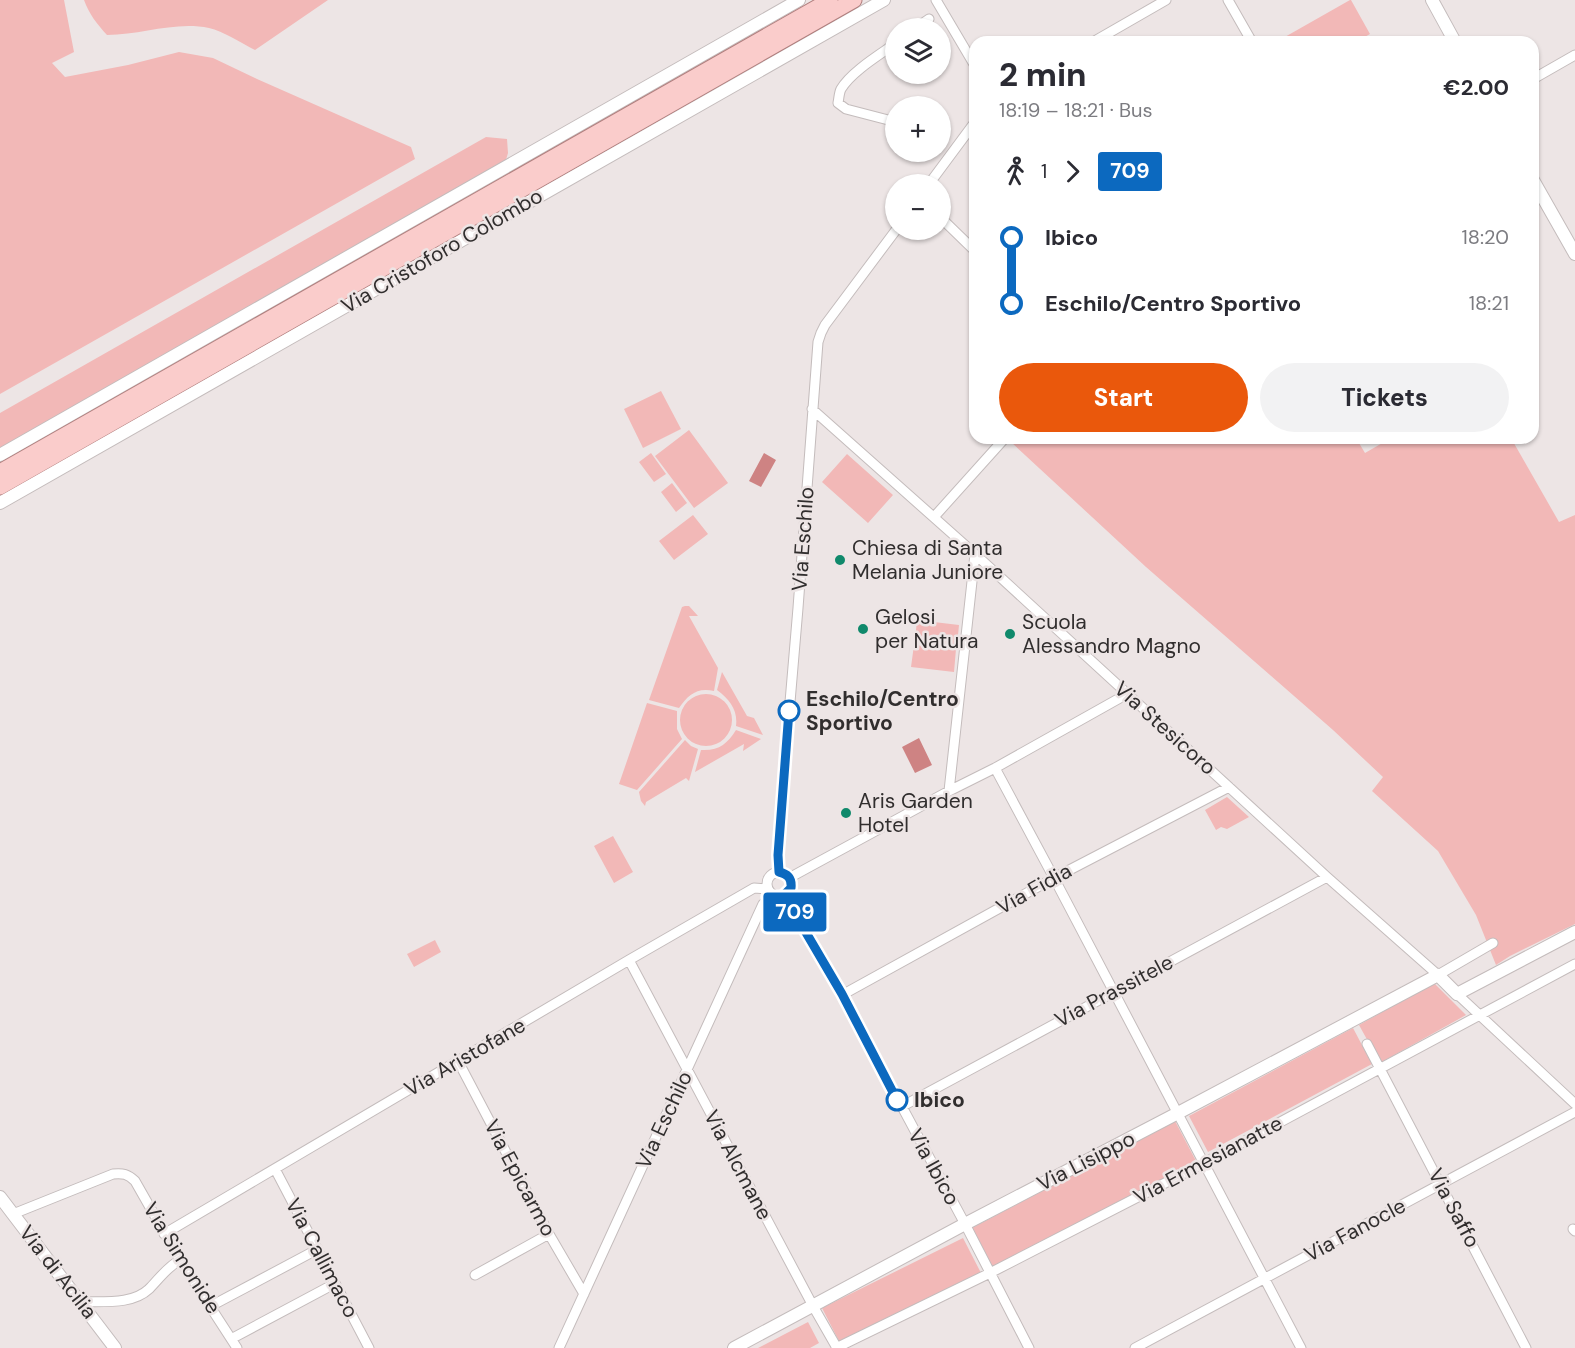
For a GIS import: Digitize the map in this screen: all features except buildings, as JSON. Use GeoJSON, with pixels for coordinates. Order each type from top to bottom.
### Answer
{"type":"FeatureCollection","features":[{"type":"Feature","properties":{"kind":"main road","name":"Via Cristoforo Colombo"},"geometry":{"type":"LineString","coordinates":[[0,472],[830,0]]}},
{"type":"Feature","properties":{"kind":"main road","name":"Via Cristoforo Colombo"},"geometry":{"type":"LineString","coordinates":[[0,487],[854,0]]}},
{"type":"Feature","properties":{"kind":"street","name":"Via Cristoforo Colombo"},"geometry":{"type":"LineString","coordinates":[[0,455],[799,0]]}},
{"type":"Feature","properties":{"kind":"street","name":"Via Cristoforo Colombo"},"geometry":{"type":"LineString","coordinates":[[0,503],[884,0]]}},
{"type":"Feature","properties":{"kind":"street"},"geometry":{"type":"LineString","coordinates":[[936,0],[969,56]]}},
{"type":"Feature","properties":{"kind":"street"},"geometry":{"type":"LineString","coordinates":[[1112,36],[1166,0]]}},
{"type":"Feature","properties":{"kind":"street"},"geometry":{"type":"LineString","coordinates":[[1228,0],[1249,36]]}},
{"type":"Feature","properties":{"kind":"street"},"geometry":{"type":"LineString","coordinates":[[1432,0],[1452,36]]}},
{"type":"Feature","properties":{"kind":"street"},"geometry":{"type":"LineString","coordinates":[[885,52],[846,82],[840,91],[838,103],[846,109],[885,119]]}},
{"type":"Feature","properties":{"kind":"street"},"geometry":{"type":"LineString","coordinates":[[1539,76],[1575,55]]}},
{"type":"Feature","properties":{"kind":"street"},"geometry":{"type":"LineString","coordinates":[[936,174],[969,130]]}},
{"type":"Feature","properties":{"kind":"street"},"geometry":{"type":"LineString","coordinates":[[1539,191],[1575,254]]}},
{"type":"Feature","properties":{"kind":"street"},"geometry":{"type":"LineString","coordinates":[[951,228],[969,245]]}},
{"type":"Feature","properties":{"kind":"street","name":"Via Eschilo"},"geometry":{"type":"LineString","coordinates":[[779,872],[782,796],[817,346],[822,330],[889,240]]}},
{"type":"Feature","properties":{"kind":"street","name":"Via Stesicoro"},"geometry":{"type":"LineString","coordinates":[[812,409],[975,554],[1126,694],[1458,994]]}},
{"type":"Feature","properties":{"kind":"street"},"geometry":{"type":"LineString","coordinates":[[934,517],[1000,444]]}},
{"type":"Feature","properties":{"kind":"street"},"geometry":{"type":"LineString","coordinates":[[949,791],[975,554]]}},
{"type":"Feature","properties":{"kind":"street"},"geometry":{"type":"LineString","coordinates":[[789,878],[995,768],[1126,694]]}},
{"type":"Feature","properties":{"kind":"street"},"geometry":{"type":"LineString","coordinates":[[995,768],[1301,1348]]}},
{"type":"Feature","properties":{"kind":"street","name":"Via Fidia"},"geometry":{"type":"LineString","coordinates":[[842,994],[1054,878],[1229,786]]}},
{"type":"Feature","properties":{"kind":"street"},"geometry":{"type":"LineString","coordinates":[[774,873],[785,874],[789,878],[791,888],[784,895],[779,897],[771,892],[768,879],[774,873]]}},
{"type":"Feature","properties":{"kind":"street","name":"Via Prassitele"},"geometry":{"type":"LineString","coordinates":[[901,1107],[1327,877]]}},
{"type":"Feature","properties":{"kind":"street","name":"Via Aristofane"},"geometry":{"type":"LineString","coordinates":[[164,1234],[754,888],[771,892]]}},
{"type":"Feature","properties":{"kind":"street","name":"Via Eschilo"},"geometry":{"type":"LineString","coordinates":[[559,1348],[763,904],[771,892]]}},
{"type":"Feature","properties":{"kind":"street","name":"Via Ibico"},"geometry":{"type":"LineString","coordinates":[[784,895],[842,994],[1029,1348]]}},
{"type":"Feature","properties":{"kind":"street"},"geometry":{"type":"LineString","coordinates":[[1575,932],[1458,994],[1575,1104]]}},
{"type":"Feature","properties":{"kind":"street"},"geometry":{"type":"LineString","coordinates":[[1438,975],[1493,943]]}},
{"type":"Feature","properties":{"kind":"street","name":"Via Alcmane"},"geometry":{"type":"LineString","coordinates":[[628,960],[837,1348]]}},
{"type":"Feature","properties":{"kind":"street","name":"Via Ermesianatte"},"geometry":{"type":"LineString","coordinates":[[837,1348],[990,1273],[1204,1162],[1575,964]]}},
{"type":"Feature","properties":{"kind":"street","name":"Via Lisippo"},"geometry":{"type":"LineString","coordinates":[[735,1348],[1438,975]]}},
{"type":"Feature","properties":{"kind":"street","name":"Via Saffo"},"geometry":{"type":"LineString","coordinates":[[1367,1044],[1526,1348]]}},
{"type":"Feature","properties":{"kind":"street","name":"Via Epicarmo"},"geometry":{"type":"LineString","coordinates":[[458,1061],[549,1234],[584,1294]]}},
{"type":"Feature","properties":{"kind":"street","name":"Via Fanocle"},"geometry":{"type":"LineString","coordinates":[[1135,1348],[1575,1112]]}},
{"type":"Feature","properties":{"kind":"street","name":"Via Callimaco"},"geometry":{"type":"LineString","coordinates":[[275,1169],[369,1348]]}},
{"type":"Feature","properties":{"kind":"street","name":"Via Simonide"},"geometry":{"type":"LineString","coordinates":[[13,1214],[113,1174],[129,1175],[135,1181],[164,1234],[235,1345]]}},
{"type":"Feature","properties":{"kind":"street","name":"Via di Acilia"},"geometry":{"type":"LineString","coordinates":[[0,1197],[115,1348]]}},
{"type":"Feature","properties":{"kind":"street"},"geometry":{"type":"LineString","coordinates":[[475,1275],[549,1234]]}},
{"type":"Feature","properties":{"kind":"street"},"geometry":{"type":"LineString","coordinates":[[211,1306],[318,1249]]}},
{"type":"Feature","properties":{"kind":"street"},"geometry":{"type":"LineString","coordinates":[[81,1302],[138,1298],[164,1272],[180,1260]]}},
{"type":"Feature","properties":{"kind":"street"},"geometry":{"type":"LineString","coordinates":[[235,1345],[334,1284]]}},
{"type":"Feature","properties":{"kind":"shaded area"},"geometry":{"type":"Polygon","coordinates":[[[0,0],[64,0],[74,52],[52,63],[65,77],[179,52],[213,58],[411,147],[415,159],[0,394],[0,0]]]}},
{"type":"Feature","properties":{"kind":"shaded area"},"geometry":{"type":"Polygon","coordinates":[[[84,0],[328,0],[255,50],[220,32],[196,26],[107,35],[88,10],[84,0]]]}},
{"type":"Feature","properties":{"kind":"shaded area"},"geometry":{"type":"Polygon","coordinates":[[[1350,0],[1370,34],[1366,36],[1287,36],[1350,0]]]}},
{"type":"Feature","properties":{"kind":"shaded area"},"geometry":{"type":"Polygon","coordinates":[[[486,137],[507,139],[508,153],[505,163],[0,449],[0,413],[486,137]]]}},
{"type":"Feature","properties":{"kind":"shaded area"},"geometry":{"type":"Polygon","coordinates":[[[661,391],[681,429],[643,448],[624,409],[661,391]]]}},
{"type":"Feature","properties":{"kind":"shaded area"},"geometry":{"type":"Polygon","coordinates":[[[689,430],[728,483],[694,508],[655,456],[689,430]]]}},
{"type":"Feature","properties":{"kind":"shaded area"},"geometry":{"type":"Polygon","coordinates":[[[1013,444],[1360,444],[1365,453],[1381,444],[1514,444],[1559,522],[1575,515],[1575,924],[1496,965],[1476,915],[1438,851],[1372,791],[1383,777],[1333,730],[1146,567],[1013,444]]]}},
{"type":"Feature","properties":{"kind":"shaded area"},"geometry":{"type":"Polygon","coordinates":[[[651,453],[666,474],[654,482],[639,462],[651,453]]]}},
{"type":"Feature","properties":{"kind":"shaded area"},"geometry":{"type":"Polygon","coordinates":[[[764,453],[776,460],[761,487],[749,481],[764,453]]]}},
{"type":"Feature","properties":{"kind":"shaded area"},"geometry":{"type":"Polygon","coordinates":[[[847,454],[893,495],[868,523],[822,482],[847,454]]]}},
{"type":"Feature","properties":{"kind":"shaded area"},"geometry":{"type":"Polygon","coordinates":[[[672,483],[687,503],[676,512],[661,492],[672,483]]]}},
{"type":"Feature","properties":{"kind":"shaded area"},"geometry":{"type":"Polygon","coordinates":[[[693,515],[708,534],[674,560],[659,541],[693,515]]]}},
{"type":"Feature","properties":{"kind":"shaded area"},"geometry":{"type":"Polygon","coordinates":[[[689,606],[698,616],[689,616],[718,668],[714,691],[698,691],[686,699],[679,708],[649,700],[682,607],[689,606]]]}},
{"type":"Feature","properties":{"kind":"shaded area"},"geometry":{"type":"Polygon","coordinates":[[[917,620],[959,625],[957,645],[915,640],[917,620]]]}},
{"type":"Feature","properties":{"kind":"shaded area"},"geometry":{"type":"Polygon","coordinates":[[[914,645],[956,649],[954,672],[911,667],[914,645]]]}},
{"type":"Feature","properties":{"kind":"shaded area"},"geometry":{"type":"Polygon","coordinates":[[[722,672],[747,716],[754,718],[763,735],[736,726],[736,715],[732,706],[717,690],[722,672]]]}},
{"type":"Feature","properties":{"kind":"shaded area"},"geometry":{"type":"Polygon","coordinates":[[[706,694],[716,696],[724,702],[730,710],[732,720],[730,730],[724,738],[716,744],[706,746],[696,744],[688,738],[682,730],[680,720],[682,710],[688,702],[696,696],[706,694]]]}},
{"type":"Feature","properties":{"kind":"shaded area"},"geometry":{"type":"Polygon","coordinates":[[[647,703],[677,711],[677,729],[682,739],[637,790],[619,784],[647,703]]]}},
{"type":"Feature","properties":{"kind":"shaded area"},"geometry":{"type":"Polygon","coordinates":[[[736,730],[761,739],[743,751],[744,744],[695,772],[701,750],[722,746],[736,730]]]}},
{"type":"Feature","properties":{"kind":"shaded area"},"geometry":{"type":"Polygon","coordinates":[[[919,738],[932,765],[915,773],[902,747],[919,738]]]}},
{"type":"Feature","properties":{"kind":"shaded area"},"geometry":{"type":"Polygon","coordinates":[[[685,740],[698,749],[689,781],[686,778],[646,802],[645,806],[639,792],[685,740]]]}},
{"type":"Feature","properties":{"kind":"shaded area"},"geometry":{"type":"Polygon","coordinates":[[[1227,797],[1249,817],[1227,829],[1221,827],[1216,830],[1205,810],[1227,797]]]}},
{"type":"Feature","properties":{"kind":"shaded area"},"geometry":{"type":"Polygon","coordinates":[[[613,836],[633,872],[614,883],[594,846],[613,836]]]}},
{"type":"Feature","properties":{"kind":"shaded area"},"geometry":{"type":"Polygon","coordinates":[[[435,940],[441,952],[414,967],[407,954],[435,940]]]}},
{"type":"Feature","properties":{"kind":"shaded area"},"geometry":{"type":"Polygon","coordinates":[[[1434,983],[1466,1015],[1380,1063],[1359,1025],[1434,983]]]}},
{"type":"Feature","properties":{"kind":"shaded area"},"geometry":{"type":"Polygon","coordinates":[[[1353,1028],[1372,1064],[1208,1152],[1189,1116],[1353,1028]]]}},
{"type":"Feature","properties":{"kind":"shaded area"},"geometry":{"type":"Polygon","coordinates":[[[1175,1121],[1196,1161],[993,1268],[972,1228],[1175,1121]]]}},
{"type":"Feature","properties":{"kind":"shaded area"},"geometry":{"type":"Polygon","coordinates":[[[963,1238],[981,1273],[840,1343],[822,1308],[963,1238]]]}},
{"type":"Feature","properties":{"kind":"shaded area"},"geometry":{"type":"Polygon","coordinates":[[[808,1322],[819,1343],[810,1348],[758,1348],[808,1322]]]}},
{"type":"Feature","properties":{"kind":"bus line","name":"709"},"geometry":{"type":"LineString","coordinates":[[789,711],[778,855],[779,872],[791,880],[791,888],[784,895],[842,994],[897,1100]]}},
{"type":"Feature","properties":{"kind":"place","name":"Chiesa di Santa Melania Juniore"},"geometry":{"type":"Point","coordinates":[840,560]}},
{"type":"Feature","properties":{"kind":"place","name":"Gelosi per Natura"},"geometry":{"type":"Point","coordinates":[863,629]}},
{"type":"Feature","properties":{"kind":"place","name":"Scuola Alessandro Magno"},"geometry":{"type":"Point","coordinates":[1010,634]}},
{"type":"Feature","properties":{"kind":"place","name":"Eschilo/Centro Sportivo"},"geometry":{"type":"Point","coordinates":[789,711]}},
{"type":"Feature","properties":{"kind":"place","name":"Aris Garden Hotel"},"geometry":{"type":"Point","coordinates":[846,813]}},
{"type":"Feature","properties":{"kind":"place","name":"Ibico"},"geometry":{"type":"Point","coordinates":[897,1100]}}]}
